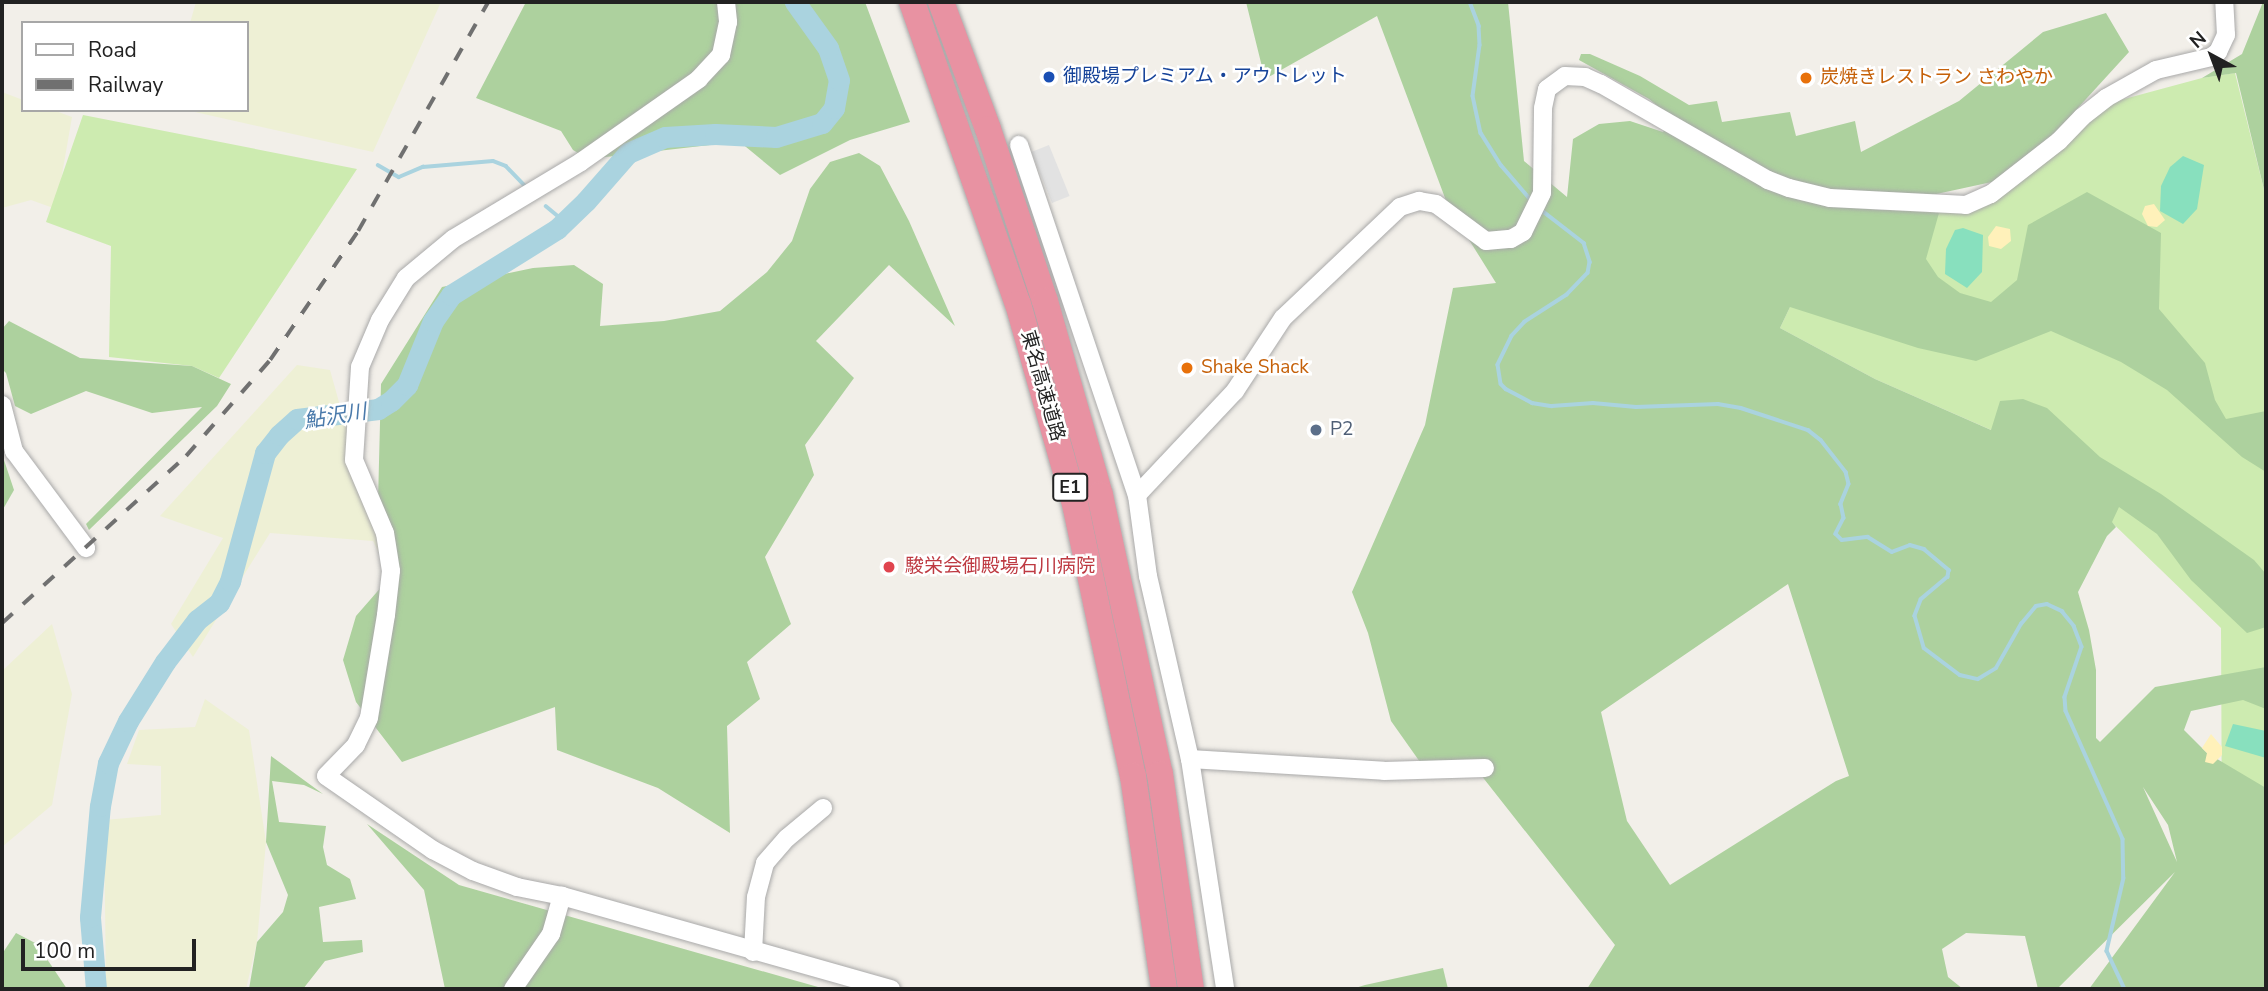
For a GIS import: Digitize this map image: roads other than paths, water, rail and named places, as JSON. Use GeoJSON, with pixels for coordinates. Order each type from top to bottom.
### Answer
{"type":"FeatureCollection","features":[{"type":"Feature","properties":{"kind":"highway","name":"東名高速道路"},"geometry":{"type":"LineString","coordinates":[[912,2],[1018,304],[1075,504],[1133,776],[1164,989]]}},
{"type":"Feature","properties":{"kind":"highway","name":"東名高速道路"},"geometry":{"type":"LineString","coordinates":[[941,2],[988,129],[1045,301],[1100,495],[1160,774],[1191,989]]}},
{"type":"Feature","properties":{"kind":"street"},"geometry":{"type":"LineString","coordinates":[[726,2],[728,22],[721,55],[699,79],[581,162],[453,239],[406,278],[380,320],[359,367],[354,460],[385,533],[391,571],[369,718],[356,745],[326,776],[433,850],[517,887],[562,896],[891,989]]}},
{"type":"Feature","properties":{"kind":"street"},"geometry":{"type":"LineString","coordinates":[[1138,495],[1235,391],[1283,318],[1400,207],[1419,201],[1436,204],[1486,241],[1496,242],[1520,230],[1539,191],[1544,173],[1542,108],[1546,89],[1565,76],[1575,75],[1613,91],[1768,180],[1789,188],[1830,198],[1966,205],[1991,194],[2059,141],[2082,117],[2106,98],[2156,70],[2211,57],[2218,52],[2226,35],[2224,2]]}},
{"type":"Feature","properties":{"kind":"street"},"geometry":{"type":"LineString","coordinates":[[1018,145],[1138,495],[1148,576],[1190,759],[1225,989]]}},
{"type":"Feature","properties":{"kind":"street"},"geometry":{"type":"LineString","coordinates":[[2,405],[14,451],[86,548]]}},
{"type":"Feature","properties":{"kind":"street"},"geometry":{"type":"LineString","coordinates":[[1190,759],[1384,771],[1485,768]]}},
{"type":"Feature","properties":{"kind":"street"},"geometry":{"type":"LineString","coordinates":[[754,952],[756,897],[765,863],[787,838],[823,808]]}},
{"type":"Feature","properties":{"kind":"street"},"geometry":{"type":"LineString","coordinates":[[513,989],[551,934],[562,896]]}},
{"type":"Feature","properties":{"kind":"waterway","name":"鮎沢川"},"geometry":{"type":"LineString","coordinates":[[96,989],[90,917],[100,806],[108,763],[128,721],[165,662],[197,620],[219,603],[230,581],[265,453],[279,435],[297,419],[378,409],[391,401],[407,385],[433,321],[451,295],[557,229],[628,153],[665,137],[715,134],[776,137],[822,123],[834,108],[839,80],[828,48],[795,2]]}},
{"type":"Feature","properties":{"kind":"waterway"},"geometry":{"type":"LineString","coordinates":[[1470,2],[1479,26],[1480,45],[1473,96],[1481,133],[1501,165],[1532,201]]}},
{"type":"Feature","properties":{"kind":"waterway"},"geometry":{"type":"LineString","coordinates":[[378,165],[399,177],[423,167],[493,161],[506,166],[525,186]]}},
{"type":"Feature","properties":{"kind":"waterway"},"geometry":{"type":"LineString","coordinates":[[546,206],[565,222]]}},
{"type":"Feature","properties":{"kind":"waterway"},"geometry":{"type":"LineString","coordinates":[[1540,209],[1584,243],[1590,262],[1588,273],[1567,295],[1525,322],[1512,336],[1498,365],[1501,384],[1506,389],[1532,403],[1552,406],[1593,403],[1636,407],[1718,404],[1741,408],[1808,430],[1821,440],[1846,472],[1849,484],[1841,504],[1844,518],[1836,534],[1842,540],[1868,537],[1892,552],[1910,545],[1924,549],[1949,570],[1948,577],[1921,600],[1915,616],[1924,648],[1960,675],[1978,679],[1996,668],[2021,624],[2036,606],[2047,604],[2062,611],[2074,626],[2082,647],[2065,697],[2066,711],[2123,839],[2124,878],[2107,951],[2125,989]]}},
{"type":"Feature","properties":{"kind":"railway"},"geometry":{"type":"LineString","coordinates":[[2,623],[186,456],[270,360],[358,231],[488,2]]}},
{"type":"Feature","properties":{"kind":"place","name":"御殿場プレミアム・アウトレット"},"geometry":{"type":"Point","coordinates":[1049,77]}},
{"type":"Feature","properties":{"kind":"place","name":"炭焼きレストラン さわやか"},"geometry":{"type":"Point","coordinates":[1806,78]}},
{"type":"Feature","properties":{"kind":"place","name":"Shake Shack"},"geometry":{"type":"Point","coordinates":[1187,368]}},
{"type":"Feature","properties":{"kind":"place","name":"P2"},"geometry":{"type":"Point","coordinates":[1316,430]}},
{"type":"Feature","properties":{"kind":"place","name":"駿栄会御殿場石川病院"},"geometry":{"type":"Point","coordinates":[889,567]}}]}
